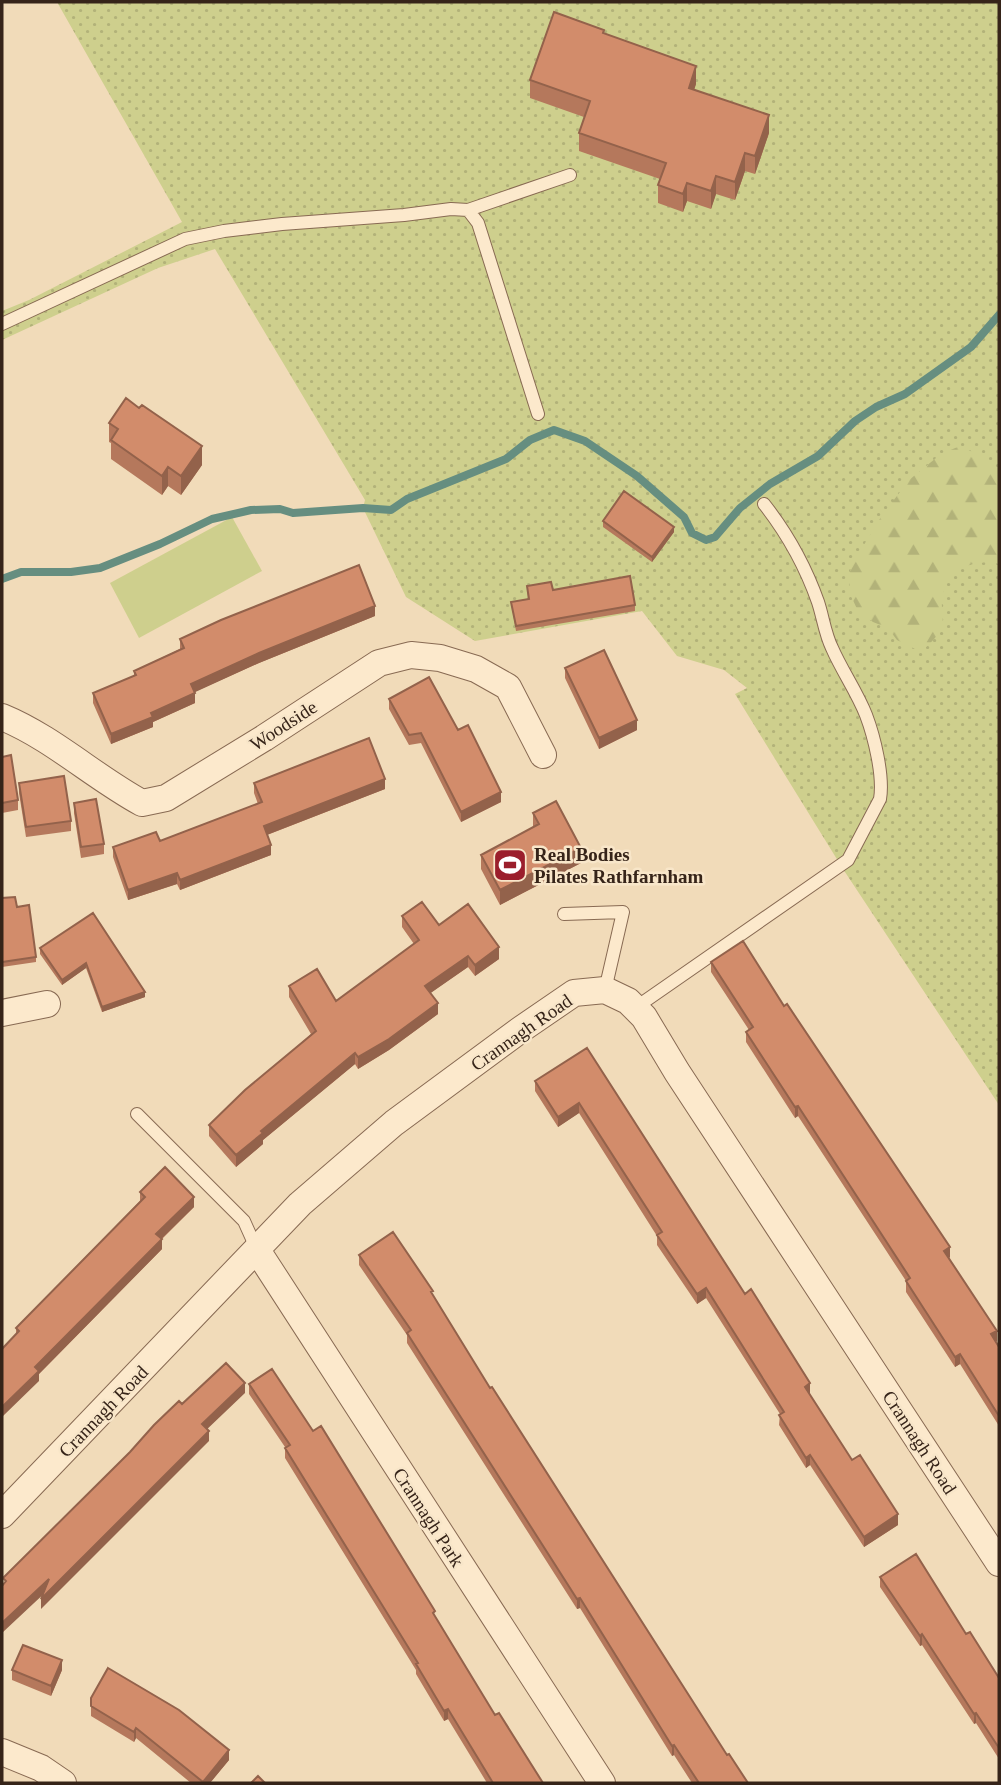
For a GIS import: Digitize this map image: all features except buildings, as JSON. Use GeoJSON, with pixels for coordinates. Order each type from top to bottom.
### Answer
{"type":"FeatureCollection","features":[{"type":"Feature","properties":{"kind":"street","name":"Woodside"},"geometry":{"type":"LineString","coordinates":[[2,717],[61,748],[114,787],[142,803],[166,797],[264,738],[379,663],[411,655],[440,658],[476,669],[508,687],[543,755]]}},
{"type":"Feature","properties":{"kind":"street","name":"Crannagh Road"},"geometry":{"type":"LineString","coordinates":[[2,1515],[300,1204],[394,1123],[520,1030],[574,993],[605,990],[628,1001],[644,1017],[677,1072],[999,1563]]}},
{"type":"Feature","properties":{"kind":"street"},"geometry":{"type":"LineString","coordinates":[[2,1013],[47,1004]]}},
{"type":"Feature","properties":{"kind":"street","name":"Crannagh Park"},"geometry":{"type":"LineString","coordinates":[[257,1250],[603,1783]]}},
{"type":"Feature","properties":{"kind":"street"},"geometry":{"type":"LineString","coordinates":[[2,1752],[41,1768],[63,1783]]}},
{"type":"Feature","properties":{"kind":"lane"},"geometry":{"type":"LineString","coordinates":[[2,324],[185,239],[282,224],[404,215],[424,211],[468,210],[570,175]]}},
{"type":"Feature","properties":{"kind":"lane"},"geometry":{"type":"LineString","coordinates":[[468,210],[478,223],[538,414]]}},
{"type":"Feature","properties":{"kind":"lane"},"geometry":{"type":"LineString","coordinates":[[635,1008],[848,860],[880,799],[880,770],[866,715],[830,645],[817,600],[778,522],[764,504]]}},
{"type":"Feature","properties":{"kind":"lane"},"geometry":{"type":"LineString","coordinates":[[564,914],[623,912],[605,990]]}},
{"type":"Feature","properties":{"kind":"lane"},"geometry":{"type":"LineString","coordinates":[[137,1114],[244,1221],[257,1250]]}},
{"type":"Feature","properties":{"kind":"green space"},"geometry":{"type":"Polygon","coordinates":[[[57,2],[999,2],[999,1105],[843,869],[735,694],[747,688],[724,670],[677,656],[642,611],[475,641],[406,597],[363,508],[365,500],[215,249],[158,268],[2,340],[2,311],[29,300],[182,222],[57,2]]]}},
{"type":"Feature","properties":{"kind":"green space"},"geometry":{"type":"Polygon","coordinates":[[[960,446],[981,456],[999,471],[999,564],[989,562],[971,565],[955,574],[944,589],[942,626],[936,637],[921,652],[897,640],[888,628],[873,622],[858,611],[851,596],[851,566],[881,517],[909,480],[941,454],[960,446]]]}},
{"type":"Feature","properties":{"kind":"green space"},"geometry":{"type":"Polygon","coordinates":[[[232,517],[262,571],[139,638],[110,583],[232,517]]]}},
{"type":"Feature","properties":{"kind":"waterway"},"geometry":{"type":"LineString","coordinates":[[2,579],[21,572],[71,572],[100,568],[212,519],[251,510],[280,509],[293,513],[363,508],[391,510],[407,499],[506,459],[530,440],[554,430],[585,441],[637,476],[684,517],[692,533],[706,540],[715,537],[740,508],[770,484],[818,456],[855,421],[876,407],[905,394],[971,347],[999,315]]}},
{"type":"Feature","properties":{"kind":"place","name":"Real Bodies Pilates Rathfarnham"},"geometry":{"type":"Point","coordinates":[510,865]}}]}
